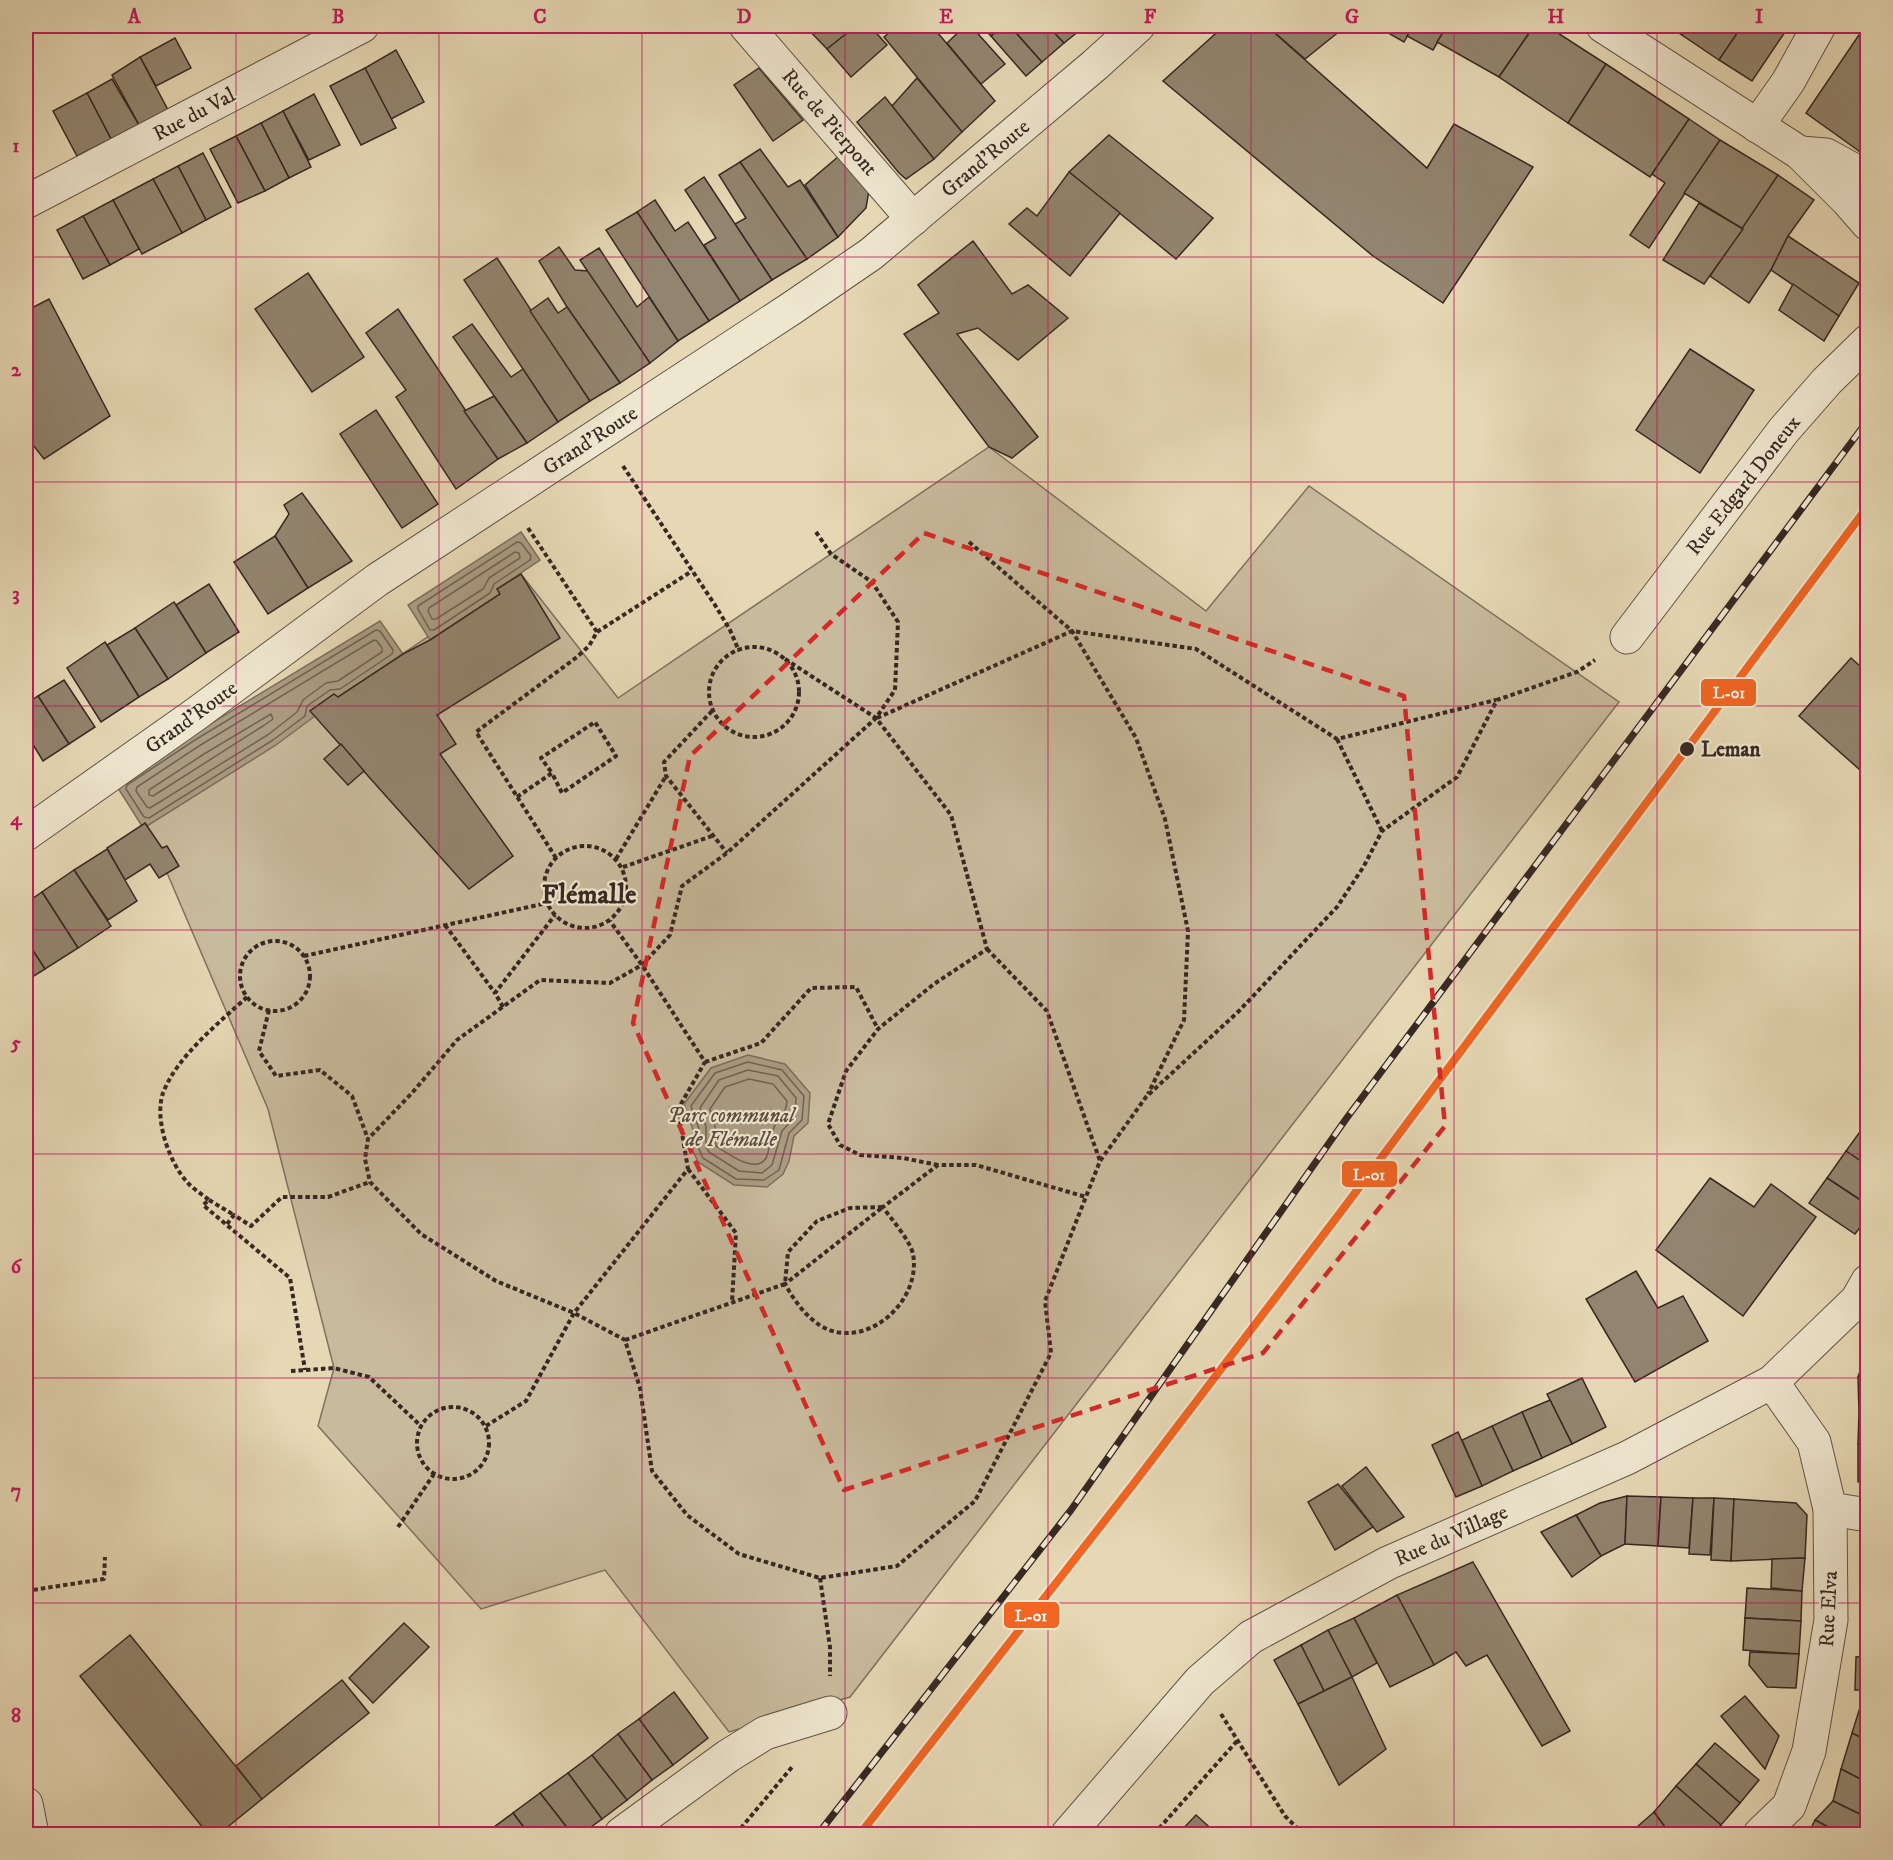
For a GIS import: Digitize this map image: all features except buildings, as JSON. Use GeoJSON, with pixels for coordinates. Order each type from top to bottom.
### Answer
{"type":"FeatureCollection","features":[{"type":"Feature","properties":{"kind":"street","name":"Rue du Val"},"geometry":{"type":"LineString","coordinates":[[26,202],[362,26]]}},
{"type":"Feature","properties":{"kind":"street","name":"Rue de Pierpont"},"geometry":{"type":"LineString","coordinates":[[746,26],[913,219]]}},
{"type":"Feature","properties":{"kind":"street","name":"Grand'Route"},"geometry":{"type":"LineString","coordinates":[[26,834],[196,714],[377,580],[871,254],[1138,26]]}},
{"type":"Feature","properties":{"kind":"street"},"geometry":{"type":"LineString","coordinates":[[1603,26],[1800,153],[1868,224]]}},
{"type":"Feature","properties":{"kind":"street"},"geometry":{"type":"LineString","coordinates":[[1757,126],[1788,82],[1819,26]]}},
{"type":"Feature","properties":{"kind":"street"},"geometry":{"type":"LineString","coordinates":[[1800,153],[1826,155],[1868,178]]}},
{"type":"Feature","properties":{"kind":"street","name":"Rue Edgard Doneux"},"geometry":{"type":"LineString","coordinates":[[1627,637],[1784,430],[1827,381],[1868,340]]}},
{"type":"Feature","properties":{"kind":"street","name":"Rue du Village"},"geometry":{"type":"LineString","coordinates":[[1068,1834],[1200,1682],[1251,1637],[1388,1563],[1627,1458],[1772,1382],[1857,1300],[1868,1281]]}},
{"type":"Feature","properties":{"kind":"street","name":"Rue Elva"},"geometry":{"type":"LineString","coordinates":[[1760,1834],[1789,1806],[1809,1751],[1831,1620],[1830,1509],[1814,1442],[1772,1382]]}},
{"type":"Feature","properties":{"kind":"street"},"geometry":{"type":"LineString","coordinates":[[1830,1509],[1868,1515]]}},
{"type":"Feature","properties":{"kind":"street"},"geometry":{"type":"LineString","coordinates":[[621,1834],[728,1756],[765,1733],[830,1713]]}},
{"type":"Feature","properties":{"kind":"street"},"geometry":{"type":"LineString","coordinates":[[26,1804],[32,1834]]}},
{"type":"Feature","properties":{"kind":"path"},"geometry":{"type":"LineString","coordinates":[[602,432],[730,630],[739,651]]}},
{"type":"Feature","properties":{"kind":"path"},"geometry":{"type":"LineString","coordinates":[[506,495],[597,632]]}},
{"type":"Feature","properties":{"kind":"path"},"geometry":{"type":"LineString","coordinates":[[368,1139],[412,1093],[457,1040],[540,980],[610,983],[642,964],[670,935],[682,886],[727,853],[876,718],[895,690],[898,622],[872,582],[831,554],[816,532]]}},
{"type":"Feature","properties":{"kind":"path"},"geometry":{"type":"LineString","coordinates":[[269,1010],[259,1051],[276,1076],[320,1070],[352,1096],[368,1139],[365,1159],[370,1182],[421,1234],[495,1281],[574,1313],[625,1340],[640,1388],[652,1472],[687,1515],[740,1554],[820,1578],[897,1566],[975,1502],[1051,1353],[1045,1301],[1100,1161],[1146,1097],[1184,1020],[1188,931],[1165,819],[1136,738],[1072,631],[969,542]]}},
{"type":"Feature","properties":{"kind":"path"},"geometry":{"type":"LineString","coordinates":[[556,858],[477,732],[577,657],[589,646],[597,632],[692,571]]}},
{"type":"Feature","properties":{"kind":"path"},"geometry":{"type":"LineString","coordinates":[[876,718],[1072,631],[1196,649],[1337,739],[1382,831]]}},
{"type":"Feature","properties":{"kind":"path"},"geometry":{"type":"LineString","coordinates":[[1337,739],[1497,700],[1577,672],[1627,637]]}},
{"type":"Feature","properties":{"kind":"path"},"geometry":{"type":"LineString","coordinates":[[785,659],[796,675],[799,694],[794,713],[781,728],[766,735],[750,737],[735,733],[721,724],[712,711],[708,693],[711,676],[720,661],[751,646],[769,648],[876,718],[951,815],[987,949],[1047,1011],[1100,1161]]}},
{"type":"Feature","properties":{"kind":"path"},"geometry":{"type":"LineString","coordinates":[[1146,1097],[1239,1011],[1336,908],[1364,866],[1382,831],[1457,777],[1497,700]]}},
{"type":"Feature","properties":{"kind":"path"},"geometry":{"type":"LineString","coordinates":[[712,711],[664,762],[666,776],[727,853]]}},
{"type":"Feature","properties":{"kind":"path"},"geometry":{"type":"LineString","coordinates":[[595,722],[616,756],[562,793],[552,773],[541,758],[595,722]]}},
{"type":"Feature","properties":{"kind":"path"},"geometry":{"type":"LineString","coordinates":[[517,797],[552,773]]}},
{"type":"Feature","properties":{"kind":"path"},"geometry":{"type":"LineString","coordinates":[[616,859],[666,776]]}},
{"type":"Feature","properties":{"kind":"path"},"geometry":{"type":"LineString","coordinates":[[623,867],[715,835]]}},
{"type":"Feature","properties":{"kind":"path"},"geometry":{"type":"LineString","coordinates":[[586,845],[602,849],[616,859],[623,867],[627,891],[621,907],[610,921],[597,927],[582,928],[567,925],[555,915],[547,903],[543,889],[546,872],[556,858],[570,848],[586,845]]}},
{"type":"Feature","properties":{"kind":"path"},"geometry":{"type":"LineString","coordinates":[[304,956],[547,903]]}},
{"type":"Feature","properties":{"kind":"path"},"geometry":{"type":"LineString","coordinates":[[495,993],[555,915]]}},
{"type":"Feature","properties":{"kind":"path"},"geometry":{"type":"LineString","coordinates":[[610,921],[642,964],[705,1062]]}},
{"type":"Feature","properties":{"kind":"path"},"geometry":{"type":"LineString","coordinates":[[445,925],[503,1007]]}},
{"type":"Feature","properties":{"kind":"path"},"geometry":{"type":"LineString","coordinates":[[280,941],[293,946],[304,956],[310,968],[310,982],[305,995],[295,1005],[282,1010],[269,1010],[257,1006],[247,997],[241,984],[241,972],[245,960],[254,949],[266,942],[280,941]]}},
{"type":"Feature","properties":{"kind":"path"},"geometry":{"type":"LineString","coordinates":[[987,949],[934,984],[878,1029],[846,1071],[828,1124],[840,1145],[860,1155],[903,1158],[938,1165],[976,1166],[1086,1197]]}},
{"type":"Feature","properties":{"kind":"path"},"geometry":{"type":"LineString","coordinates":[[732,1302],[736,1233],[688,1169],[678,1109],[705,1062],[761,1043],[811,988],[856,987],[878,1029]]}},
{"type":"Feature","properties":{"kind":"path"},"geometry":{"type":"LineString","coordinates":[[247,997],[211,1030],[177,1067],[163,1094],[161,1131],[172,1159],[187,1182],[209,1200],[251,1226],[282,1197],[328,1197],[370,1182]]}},
{"type":"Feature","properties":{"kind":"path"},"geometry":{"type":"LineString","coordinates":[[625,1340],[784,1284],[938,1165]]}},
{"type":"Feature","properties":{"kind":"path"},"geometry":{"type":"LineString","coordinates":[[486,1426],[526,1401],[574,1313],[688,1169]]}},
{"type":"Feature","properties":{"kind":"path"},"geometry":{"type":"LineString","coordinates":[[209,1200],[204,1205],[290,1278],[305,1370]]}},
{"type":"Feature","properties":{"kind":"path"},"geometry":{"type":"LineString","coordinates":[[882,1207],[912,1252],[913,1273],[906,1296],[893,1314],[869,1328],[845,1334],[822,1326],[805,1313],[784,1284],[788,1252],[818,1221],[850,1208],[882,1207]]}},
{"type":"Feature","properties":{"kind":"path"},"geometry":{"type":"LineString","coordinates":[[227,1224],[234,1215]]}},
{"type":"Feature","properties":{"kind":"path"},"geometry":{"type":"LineString","coordinates":[[291,1371],[334,1368],[369,1377],[421,1426]]}},
{"type":"Feature","properties":{"kind":"path"},"geometry":{"type":"LineString","coordinates":[[461,1407],[476,1414],[486,1426],[490,1439],[489,1453],[483,1465],[472,1474],[460,1479],[446,1479],[434,1474],[424,1465],[418,1453],[417,1439],[421,1426],[431,1414],[445,1408],[461,1407]]}},
{"type":"Feature","properties":{"kind":"path"},"geometry":{"type":"LineString","coordinates":[[398,1527],[434,1474]]}},
{"type":"Feature","properties":{"kind":"path"},"geometry":{"type":"LineString","coordinates":[[26,1591],[104,1579],[105,1557]]}},
{"type":"Feature","properties":{"kind":"path"},"geometry":{"type":"LineString","coordinates":[[820,1578],[830,1647],[830,1713]]}},
{"type":"Feature","properties":{"kind":"path"},"geometry":{"type":"LineString","coordinates":[[1200,1682],[1285,1816],[1307,1834]]}},
{"type":"Feature","properties":{"kind":"path"},"geometry":{"type":"LineString","coordinates":[[1154,1834],[1237,1741]]}},
{"type":"Feature","properties":{"kind":"path"},"geometry":{"type":"LineString","coordinates":[[736,1834],[796,1762]]}},
{"type":"Feature","properties":{"kind":"highlighted area"},"geometry":{"type":"Polygon","coordinates":[[[924,533],[1404,696],[1445,1126],[1263,1353],[844,1490],[633,1023],[690,756],[924,533]]]}},
{"type":"Feature","properties":{"kind":"green space","name":"Parc communal de Flémalle"},"geometry":{"type":"Polygon","coordinates":[[[989,447],[1206,611],[1309,486],[1619,702],[850,1697],[729,1732],[605,1570],[481,1609],[318,1426],[334,1368],[268,1109],[147,826],[521,574],[618,698],[989,447]]]}},
{"type":"Feature","properties":{"kind":"water"},"geometry":{"type":"Polygon","coordinates":[[[521,532],[540,560],[497,589],[500,594],[430,640],[408,605],[521,532]]]}},
{"type":"Feature","properties":{"kind":"water"},"geometry":{"type":"Polygon","coordinates":[[[380,621],[403,654],[276,745],[147,826],[145,823],[142,826],[116,785],[192,735],[380,621]]]}},
{"type":"Feature","properties":{"kind":"water"},"geometry":{"type":"Polygon","coordinates":[[[748,1055],[785,1064],[810,1093],[808,1123],[794,1136],[789,1161],[783,1174],[767,1187],[734,1185],[698,1162],[693,1151],[693,1130],[684,1104],[711,1068],[748,1055]]]}},
{"type":"Feature","properties":{"kind":"railway"},"geometry":{"type":"LineString","coordinates":[[818,1834],[1071,1510],[1346,1119],[1868,420]]}},
{"type":"Feature","properties":{"kind":"transit line","name":"L-01"},"geometry":{"type":"LineString","coordinates":[[860,1834],[1135,1482],[1343,1209],[1868,506]]}},
{"type":"Feature","properties":{"kind":"place","name":"Leman"},"geometry":{"type":"Point","coordinates":[1687,749]}},
{"type":"Feature","properties":{"kind":"district","name":"Flémalle"},"geometry":{"type":"Point","coordinates":[589,894]}}]}
